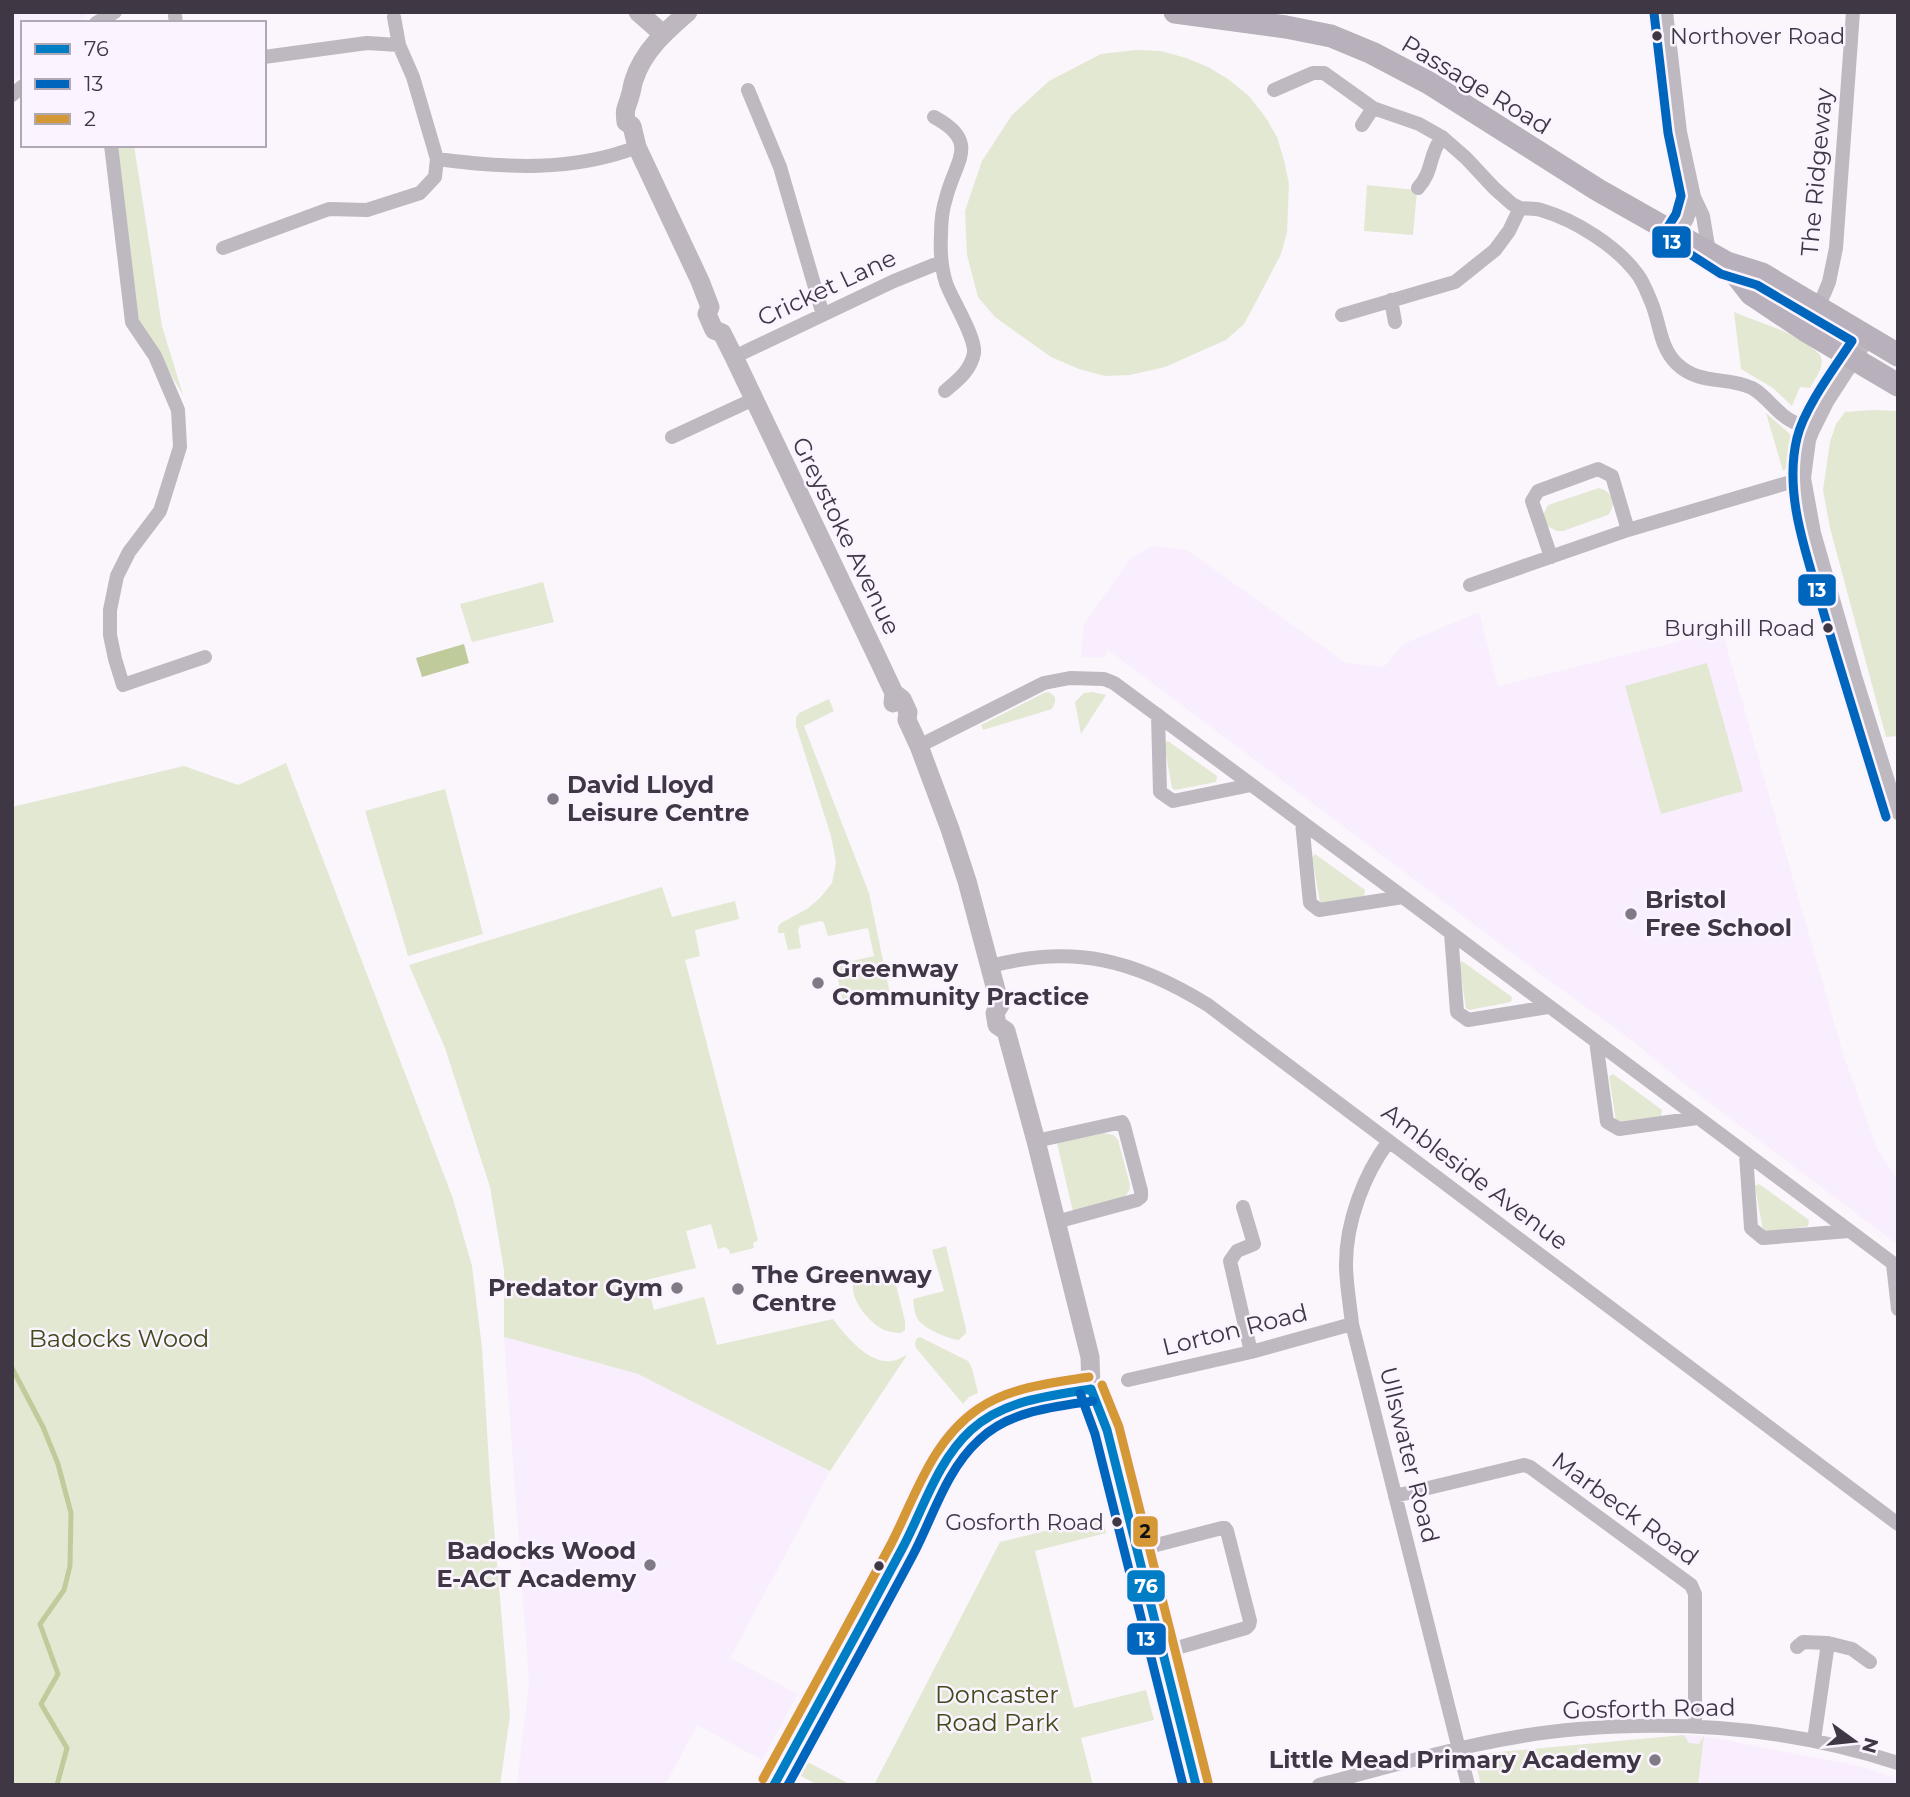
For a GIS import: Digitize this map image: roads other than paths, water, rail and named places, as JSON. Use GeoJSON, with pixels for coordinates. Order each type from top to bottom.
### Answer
{"type":"FeatureCollection","features":[{"type":"Feature","properties":{"kind":"main road","name":"Passage Road"},"geometry":{"type":"LineString","coordinates":[[1175,12],[1331,36],[1372,53],[1429,83],[1598,190],[1718,257],[1762,274],[1898,355]]}},
{"type":"Feature","properties":{"kind":"main road","name":"Passage Road"},"geometry":{"type":"LineString","coordinates":[[1718,257],[1751,294],[1805,330],[1898,385]]}},
{"type":"Feature","properties":{"kind":"street"},"geometry":{"type":"LineString","coordinates":[[100,18],[115,12]]}},
{"type":"Feature","properties":{"kind":"street"},"geometry":{"type":"LineString","coordinates":[[638,12],[663,34]]}},
{"type":"Feature","properties":{"kind":"street","name":"Greystoke Avenue"},"geometry":{"type":"LineString","coordinates":[[688,12],[663,34],[639,68],[626,104],[626,122],[632,126],[637,147],[710,307],[718,310],[725,326],[722,333],[894,693],[893,702],[898,715],[907,720],[919,746],[967,881],[1000,1005],[1008,1010],[1010,1017],[1011,1024],[1006,1031],[1090,1357],[1091,1389],[1107,1430],[1196,1785]]}},
{"type":"Feature","properties":{"kind":"street"},"geometry":{"type":"LineString","coordinates":[[1666,12],[1680,132],[1694,197],[1718,257]]}},
{"type":"Feature","properties":{"kind":"street","name":"The Ridgeway"},"geometry":{"type":"LineString","coordinates":[[1805,330],[1825,294],[1836,248],[1853,12]]}},
{"type":"Feature","properties":{"kind":"street"},"geometry":{"type":"LineString","coordinates":[[223,248],[329,209],[367,210],[420,193],[435,177],[437,159],[413,78],[399,45],[394,17]]}},
{"type":"Feature","properties":{"kind":"street"},"geometry":{"type":"LineString","coordinates":[[266,57],[367,43],[399,45]]}},
{"type":"Feature","properties":{"kind":"street"},"geometry":{"type":"LineString","coordinates":[[1273,90],[1313,73],[1324,73],[1373,108],[1419,124],[1442,137],[1512,204],[1520,208],[1539,209],[1568,221],[1604,242],[1625,259],[1640,277],[1654,308],[1664,345],[1676,363],[1691,374],[1749,387],[1763,395],[1784,416],[1813,430]]}},
{"type":"Feature","properties":{"kind":"street"},"geometry":{"type":"LineString","coordinates":[[748,90],[780,167],[822,315]]}},
{"type":"Feature","properties":{"kind":"street"},"geometry":{"type":"LineString","coordinates":[[1362,125],[1373,108]]}},
{"type":"Feature","properties":{"kind":"street"},"geometry":{"type":"LineString","coordinates":[[934,117],[958,134],[961,147],[962,158],[946,197],[942,216],[941,262],[947,285],[975,351],[969,368],[945,391]]}},
{"type":"Feature","properties":{"kind":"street"},"geometry":{"type":"LineString","coordinates":[[1418,188],[1426,180],[1432,155],[1442,137]]}},
{"type":"Feature","properties":{"kind":"street"},"geometry":{"type":"LineString","coordinates":[[111,147],[132,322],[155,356],[178,410],[180,447],[160,511],[129,552],[117,576],[110,610],[110,635],[123,685],[205,657]]}},
{"type":"Feature","properties":{"kind":"street"},"geometry":{"type":"LineString","coordinates":[[437,159],[487,166],[532,167],[614,156],[637,147]]}},
{"type":"Feature","properties":{"kind":"street"},"geometry":{"type":"LineString","coordinates":[[1678,234],[1687,219],[1694,197]]}},
{"type":"Feature","properties":{"kind":"street"},"geometry":{"type":"LineString","coordinates":[[1342,315],[1455,282],[1496,250],[1520,208]]}},
{"type":"Feature","properties":{"kind":"street","name":"Cricket Lane"},"geometry":{"type":"LineString","coordinates":[[734,357],[894,281],[941,262]]}},
{"type":"Feature","properties":{"kind":"street"},"geometry":{"type":"LineString","coordinates":[[1391,300],[1395,321]]}},
{"type":"Feature","properties":{"kind":"street"},"geometry":{"type":"LineString","coordinates":[[1869,337],[1827,402],[1813,430],[1804,478],[1805,495],[1855,676],[1898,813]]}},
{"type":"Feature","properties":{"kind":"street"},"geometry":{"type":"LineString","coordinates":[[671,437],[754,400]]}},
{"type":"Feature","properties":{"kind":"street"},"geometry":{"type":"LineString","coordinates":[[1551,557],[1532,501],[1534,496],[1538,491],[1598,469],[1612,475],[1628,530]]}},
{"type":"Feature","properties":{"kind":"street"},"geometry":{"type":"LineString","coordinates":[[1470,585],[1628,530],[1804,478]]}},
{"type":"Feature","properties":{"kind":"street"},"geometry":{"type":"LineString","coordinates":[[919,746],[1044,683],[1058,679],[1104,679],[1114,684],[1404,897],[1895,1266],[1898,1309]]}},
{"type":"Feature","properties":{"kind":"street"},"geometry":{"type":"LineString","coordinates":[[1158,715],[1160,792],[1173,801],[1251,785]]}},
{"type":"Feature","properties":{"kind":"street"},"geometry":{"type":"LineString","coordinates":[[1303,822],[1310,903],[1319,910],[1404,897]]}},
{"type":"Feature","properties":{"kind":"street"},"geometry":{"type":"LineString","coordinates":[[1451,933],[1457,1012],[1468,1020],[1548,1007]]}},
{"type":"Feature","properties":{"kind":"street","name":"Ambleside Avenue"},"geometry":{"type":"LineString","coordinates":[[991,966],[1041,956],[1102,960],[1154,975],[1208,1005],[1898,1524]]}},
{"type":"Feature","properties":{"kind":"street"},"geometry":{"type":"LineString","coordinates":[[1595,1041],[1607,1122],[1619,1129],[1697,1118]]}},
{"type":"Feature","properties":{"kind":"street"},"geometry":{"type":"LineString","coordinates":[[1036,1141],[1122,1122],[1137,1178],[1141,1197],[1138,1200],[1056,1222]]}},
{"type":"Feature","properties":{"kind":"street","name":"Ullswater Road"},"geometry":{"type":"LineString","coordinates":[[1389,1141],[1368,1172],[1351,1226],[1346,1265],[1352,1324],[1468,1785]]}},
{"type":"Feature","properties":{"kind":"street"},"geometry":{"type":"LineString","coordinates":[[1746,1154],[1751,1228],[1763,1238],[1849,1231]]}},
{"type":"Feature","properties":{"kind":"street"},"geometry":{"type":"LineString","coordinates":[[1242,1207],[1254,1244],[1237,1251],[1230,1261],[1251,1352]]}},
{"type":"Feature","properties":{"kind":"street","name":"Lorton Road"},"geometry":{"type":"LineString","coordinates":[[1128,1380],[1251,1352],[1352,1324]]}},
{"type":"Feature","properties":{"kind":"street"},"geometry":{"type":"LineString","coordinates":[[774,1785],[918,1519],[947,1458],[984,1419],[1013,1404],[1032,1398],[1091,1389]]}},
{"type":"Feature","properties":{"kind":"street","name":"Marbeck Road"},"geometry":{"type":"LineString","coordinates":[[1395,1496],[1524,1465],[1691,1585],[1695,1594],[1695,1726]]}},
{"type":"Feature","properties":{"kind":"street"},"geometry":{"type":"LineString","coordinates":[[1137,1550],[1222,1528],[1227,1531],[1237,1570],[1249,1625],[1163,1652]]}},
{"type":"Feature","properties":{"kind":"street"},"geometry":{"type":"LineString","coordinates":[[1797,1647],[1803,1642],[1828,1643],[1852,1649],[1870,1662]]}},
{"type":"Feature","properties":{"kind":"street"},"geometry":{"type":"LineString","coordinates":[[1814,1740],[1828,1643]]}},
{"type":"Feature","properties":{"kind":"street","name":"Gosforth Road"},"geometry":{"type":"LineString","coordinates":[[1319,1785],[1460,1749],[1577,1729],[1695,1726],[1759,1731],[1814,1740],[1898,1763]]}},
{"type":"Feature","properties":{"kind":"waterway"},"geometry":{"type":"LineString","coordinates":[[12,1368],[43,1427],[58,1464],[71,1513],[70,1566],[64,1590],[40,1624],[58,1674],[41,1704],[67,1748],[57,1785]]}},
{"type":"Feature","properties":{"kind":"place","name":"Northover Road"},"geometry":{"type":"Point","coordinates":[1657,36]}},
{"type":"Feature","properties":{"kind":"place","name":"Burghill Road"},"geometry":{"type":"Point","coordinates":[1828,628]}},
{"type":"Feature","properties":{"kind":"place","name":"David Lloyd Leisure Centre"},"geometry":{"type":"Point","coordinates":[553,799]}},
{"type":"Feature","properties":{"kind":"place","name":"Bristol Free School"},"geometry":{"type":"Point","coordinates":[1631,914]}},
{"type":"Feature","properties":{"kind":"place","name":"Greenway Community Practice"},"geometry":{"type":"Point","coordinates":[818,983]}},
{"type":"Feature","properties":{"kind":"place","name":"Predator Gym"},"geometry":{"type":"Point","coordinates":[677,1288]}},
{"type":"Feature","properties":{"kind":"place","name":"The Greenway Centre"},"geometry":{"type":"Point","coordinates":[738,1289]}},
{"type":"Feature","properties":{"kind":"place","name":"Gosforth Road"},"geometry":{"type":"Point","coordinates":[1117,1522]}},
{"type":"Feature","properties":{"kind":"place","name":"Badocks Wood E-ACT Academy"},"geometry":{"type":"Point","coordinates":[650,1565]}},
{"type":"Feature","properties":{"kind":"place","name":"Little Mead Primary Academy"},"geometry":{"type":"Point","coordinates":[1655,1760]}},
{"type":"Feature","properties":{"kind":"park label","name":"Badocks Wood"},"geometry":{"type":"Point","coordinates":[119,1339]}},
{"type":"Feature","properties":{"kind":"park label","name":"Doncaster Road Park"},"geometry":{"type":"Point","coordinates":[997,1709]}}]}
